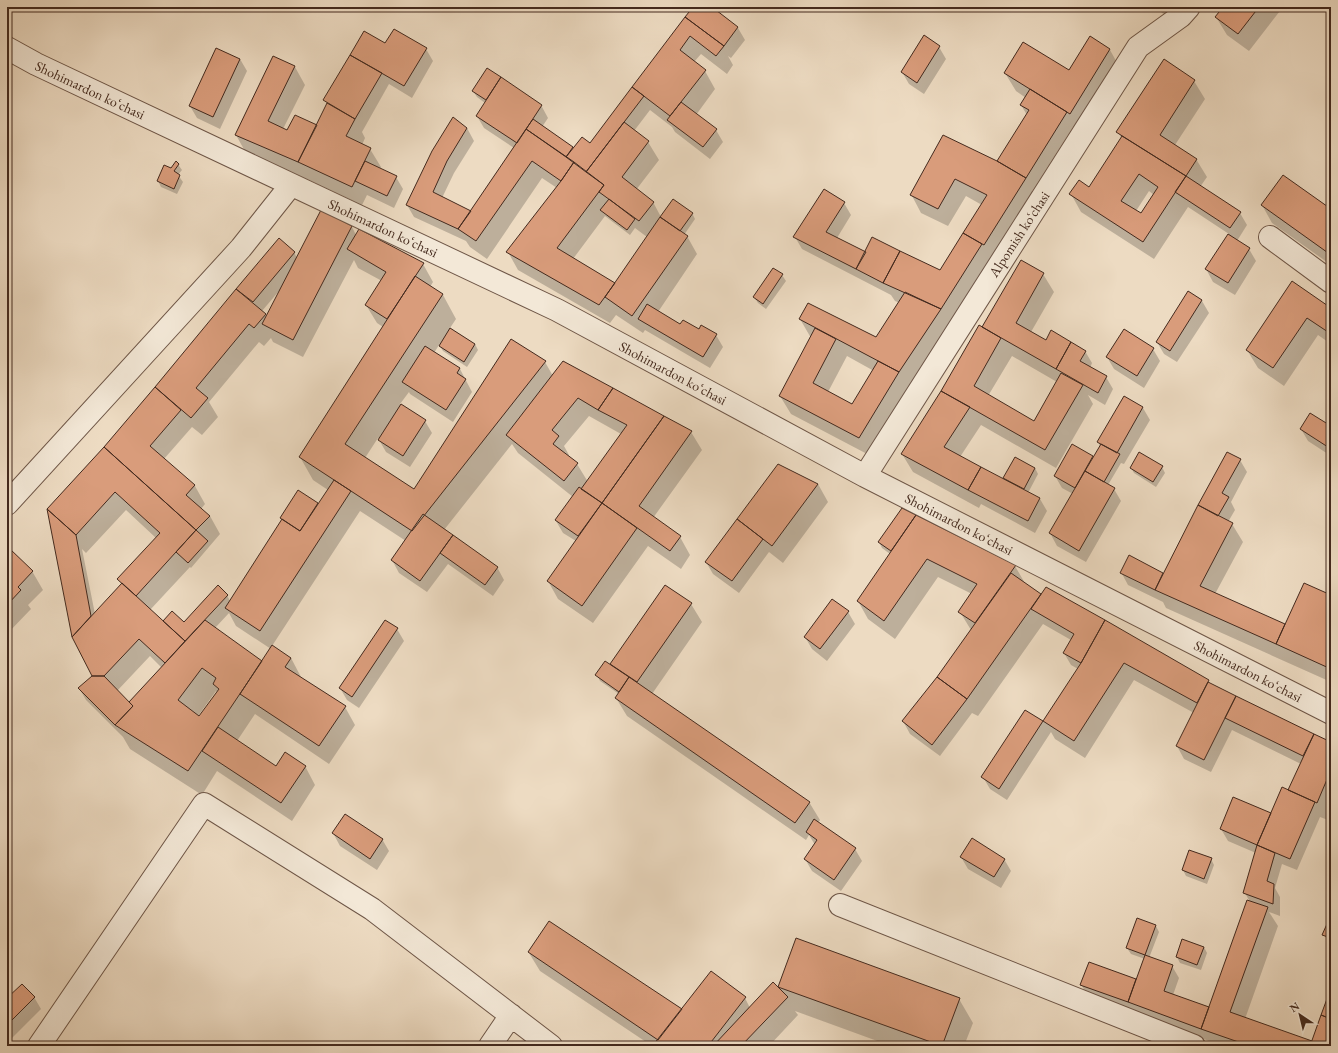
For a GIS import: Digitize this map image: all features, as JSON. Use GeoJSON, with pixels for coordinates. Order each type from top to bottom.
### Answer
{"type":"FeatureCollection","features":[{"type":"Feature","properties":{"kind":"street","name":"Alpomish koʻchasi"},"geometry":{"type":"LineString","coordinates":[[865,476],[1138,47],[1182,16],[1189,7]]}},
{"type":"Feature","properties":{"kind":"street","name":"Shohimardon koʻchasi"},"geometry":{"type":"LineString","coordinates":[[7,48],[36,64],[290,185],[557,310],[865,476],[1331,713]]}},
{"type":"Feature","properties":{"kind":"street"},"geometry":{"type":"LineString","coordinates":[[7,504],[241,248],[290,185]]}},
{"type":"Feature","properties":{"kind":"street"},"geometry":{"type":"LineString","coordinates":[[1270,237],[1331,282]]}},
{"type":"Feature","properties":{"kind":"street"},"geometry":{"type":"LineString","coordinates":[[39,1046],[204,804],[372,909],[551,1046]]}},
{"type":"Feature","properties":{"kind":"street"},"geometry":{"type":"LineString","coordinates":[[840,905],[1194,1046]]}},
{"type":"Feature","properties":{"kind":"street"},"geometry":{"type":"LineString","coordinates":[[490,1046],[511,1015]]}},
{"type":"Feature","properties":{"kind":"building"},"geometry":{"type":"Polygon","coordinates":[[[693,7],[712,7],[738,27],[724,46],[685,17],[693,7]]]}},
{"type":"Feature","properties":{"kind":"building"},"geometry":{"type":"Polygon","coordinates":[[[1223,7],[1259,7],[1238,34],[1215,17],[1223,7]]]}},
{"type":"Feature","properties":{"kind":"building"},"geometry":{"type":"Polygon","coordinates":[[[685,17],[724,46],[716,56],[690,36],[680,50],[706,70],[670,116],[632,87],[685,17]]]}},
{"type":"Feature","properties":{"kind":"building"},"geometry":{"type":"Polygon","coordinates":[[[394,29],[427,48],[404,86],[350,55],[364,31],[385,43],[394,29]]]}},
{"type":"Feature","properties":{"kind":"building"},"geometry":{"type":"Polygon","coordinates":[[[924,35],[940,46],[917,83],[901,72],[924,35]]]}},
{"type":"Feature","properties":{"kind":"building"},"geometry":{"type":"Polygon","coordinates":[[[1090,36],[1110,49],[1070,114],[1004,73],[1023,42],[1069,70],[1090,36]]]}},
{"type":"Feature","properties":{"kind":"building"},"geometry":{"type":"Polygon","coordinates":[[[216,48],[240,59],[213,117],[189,106],[216,48]]]}},
{"type":"Feature","properties":{"kind":"building"},"geometry":{"type":"Polygon","coordinates":[[[350,55],[382,73],[355,119],[323,100],[350,55]]]}},
{"type":"Feature","properties":{"kind":"building"},"geometry":{"type":"Polygon","coordinates":[[[273,56],[295,66],[268,121],[287,130],[295,115],[317,125],[298,162],[235,135],[273,56]]]}},
{"type":"Feature","properties":{"kind":"building"},"geometry":{"type":"Polygon","coordinates":[[[1164,59],[1195,80],[1160,135],[1197,159],[1186,176],[1116,132],[1164,59]]]}},
{"type":"Feature","properties":{"kind":"building"},"geometry":{"type":"Polygon","coordinates":[[[487,68],[501,77],[486,100],[472,91],[487,68]]]}},
{"type":"Feature","properties":{"kind":"building"},"geometry":{"type":"Polygon","coordinates":[[[501,77],[542,105],[517,143],[476,116],[501,77]]]}},
{"type":"Feature","properties":{"kind":"building"},"geometry":{"type":"Polygon","coordinates":[[[632,87],[644,96],[586,172],[566,157],[582,137],[590,143],[632,87]]]}},
{"type":"Feature","properties":{"kind":"building"},"geometry":{"type":"Polygon","coordinates":[[[1030,89],[1067,112],[1026,178],[997,161],[1029,110],[1020,105],[1030,89]]]}},
{"type":"Feature","properties":{"kind":"building"},"geometry":{"type":"Polygon","coordinates":[[[681,102],[717,129],[703,147],[667,120],[681,102]]]}},
{"type":"Feature","properties":{"kind":"building"},"geometry":{"type":"Polygon","coordinates":[[[327,103],[355,119],[346,136],[371,148],[352,187],[298,162],[327,103]]]}},
{"type":"Feature","properties":{"kind":"building"},"geometry":{"type":"Polygon","coordinates":[[[453,117],[467,128],[447,161],[433,192],[471,211],[458,229],[406,205],[432,151],[453,117]]]}},
{"type":"Feature","properties":{"kind":"building"},"geometry":{"type":"Polygon","coordinates":[[[533,119],[573,147],[566,157],[526,129],[533,119]]]}},
{"type":"Feature","properties":{"kind":"building"},"geometry":{"type":"Polygon","coordinates":[[[624,122],[649,141],[622,177],[654,202],[639,221],[599,192],[604,185],[586,172],[624,122]]]}},
{"type":"Feature","properties":{"kind":"building"},"geometry":{"type":"Polygon","coordinates":[[[526,129],[574,162],[561,181],[532,161],[476,241],[458,229],[526,129]]]}},
{"type":"Feature","properties":{"kind":"building"},"geometry":{"type":"Polygon","coordinates":[[[943,135],[997,161],[1026,178],[984,245],[963,233],[987,195],[955,179],[938,209],[910,195],[943,135]]]}},
{"type":"Feature","properties":{"kind":"building"},"geometry":{"type":"Polygon","coordinates":[[[1122,136],[1186,176],[1143,242],[1069,194],[1079,180],[1089,187],[1122,136]],[[1139,174],[1121,201],[1141,213],[1158,187],[1139,174]]]}},
{"type":"Feature","properties":{"kind":"building"},"geometry":{"type":"Polygon","coordinates":[[[176,161],[179,164],[174,171],[180,175],[174,189],[157,181],[164,165],[171,168],[176,161]]]}},
{"type":"Feature","properties":{"kind":"building"},"geometry":{"type":"Polygon","coordinates":[[[365,161],[397,176],[387,196],[355,181],[365,161]]]}},
{"type":"Feature","properties":{"kind":"building"},"geometry":{"type":"Polygon","coordinates":[[[574,162],[604,185],[557,248],[615,283],[599,305],[506,252],[574,162]]]}},
{"type":"Feature","properties":{"kind":"building"},"geometry":{"type":"Polygon","coordinates":[[[1283,175],[1331,209],[1331,255],[1261,205],[1283,175]]]}},
{"type":"Feature","properties":{"kind":"building"},"geometry":{"type":"Polygon","coordinates":[[[1186,176],[1241,212],[1230,228],[1175,192],[1186,176]]]}},
{"type":"Feature","properties":{"kind":"building"},"geometry":{"type":"Polygon","coordinates":[[[824,189],[845,202],[826,232],[866,252],[856,269],[793,237],[824,189]]]}},
{"type":"Feature","properties":{"kind":"building"},"geometry":{"type":"Polygon","coordinates":[[[609,199],[635,219],[627,230],[600,210],[609,199]]]}},
{"type":"Feature","properties":{"kind":"building"},"geometry":{"type":"Polygon","coordinates":[[[673,199],[693,213],[680,231],[660,217],[673,199]]]}},
{"type":"Feature","properties":{"kind":"building"},"geometry":{"type":"Polygon","coordinates":[[[321,210],[352,226],[293,340],[262,324],[321,210]]]}},
{"type":"Feature","properties":{"kind":"building"},"geometry":{"type":"Polygon","coordinates":[[[660,217],[688,236],[632,316],[605,297],[660,217]]]}},
{"type":"Feature","properties":{"kind":"building"},"geometry":{"type":"Polygon","coordinates":[[[359,229],[424,263],[387,319],[365,305],[386,272],[347,249],[359,229]]]}},
{"type":"Feature","properties":{"kind":"building"},"geometry":{"type":"Polygon","coordinates":[[[963,233],[982,244],[941,309],[883,283],[900,251],[940,270],[963,233]]]}},
{"type":"Feature","properties":{"kind":"building"},"geometry":{"type":"Polygon","coordinates":[[[1228,234],[1250,248],[1228,283],[1205,269],[1228,234]]]}},
{"type":"Feature","properties":{"kind":"building"},"geometry":{"type":"Polygon","coordinates":[[[872,237],[900,251],[883,283],[856,269],[872,237]]]}},
{"type":"Feature","properties":{"kind":"building"},"geometry":{"type":"Polygon","coordinates":[[[279,238],[295,252],[253,302],[236,289],[279,238]]]}},
{"type":"Feature","properties":{"kind":"building"},"geometry":{"type":"Polygon","coordinates":[[[1021,260],[1044,273],[1016,323],[1046,340],[1051,330],[1071,342],[1056,369],[982,327],[1021,260]]]}},
{"type":"Feature","properties":{"kind":"building"},"geometry":{"type":"Polygon","coordinates":[[[773,268],[783,274],[763,304],[753,297],[773,268]]]}},
{"type":"Feature","properties":{"kind":"building"},"geometry":{"type":"Polygon","coordinates":[[[415,276],[443,294],[345,444],[414,489],[511,339],[546,361],[412,531],[299,457],[415,276]]]}},
{"type":"Feature","properties":{"kind":"building"},"geometry":{"type":"Polygon","coordinates":[[[1292,281],[1331,308],[1331,334],[1307,318],[1273,368],[1246,350],[1292,281]]]}},
{"type":"Feature","properties":{"kind":"building"},"geometry":{"type":"Polygon","coordinates":[[[236,289],[266,314],[254,328],[249,324],[196,388],[208,398],[191,418],[155,387],[236,289]]]}},
{"type":"Feature","properties":{"kind":"building"},"geometry":{"type":"Polygon","coordinates":[[[1188,291],[1202,300],[1170,351],[1156,342],[1188,291]]]}},
{"type":"Feature","properties":{"kind":"building"},"geometry":{"type":"Polygon","coordinates":[[[905,292],[941,309],[899,372],[799,319],[808,303],[876,337],[905,292]]]}},
{"type":"Feature","properties":{"kind":"building"},"geometry":{"type":"Polygon","coordinates":[[[647,304],[680,324],[683,320],[699,329],[701,325],[717,334],[703,357],[638,319],[647,304]]]}},
{"type":"Feature","properties":{"kind":"building"},"geometry":{"type":"Polygon","coordinates":[[[979,325],[1001,338],[974,386],[1034,421],[1061,373],[1083,385],[1045,450],[941,391],[979,325]]]}},
{"type":"Feature","properties":{"kind":"building"},"geometry":{"type":"Polygon","coordinates":[[[450,328],[475,344],[464,362],[439,346],[450,328]]]}},
{"type":"Feature","properties":{"kind":"building"},"geometry":{"type":"Polygon","coordinates":[[[815,328],[836,339],[813,383],[852,404],[878,361],[899,372],[859,438],[779,396],[815,328]]]}},
{"type":"Feature","properties":{"kind":"building"},"geometry":{"type":"Polygon","coordinates":[[[1124,329],[1154,348],[1137,376],[1106,357],[1124,329]]]}},
{"type":"Feature","properties":{"kind":"building"},"geometry":{"type":"Polygon","coordinates":[[[1071,342],[1086,351],[1080,361],[1107,376],[1098,393],[1056,369],[1071,342]]]}},
{"type":"Feature","properties":{"kind":"building"},"geometry":{"type":"Polygon","coordinates":[[[425,346],[460,368],[457,373],[466,379],[446,410],[402,382],[425,346]]]}},
{"type":"Feature","properties":{"kind":"building"},"geometry":{"type":"Polygon","coordinates":[[[563,361],[613,388],[598,410],[578,398],[552,430],[559,436],[553,444],[578,463],[564,481],[506,435],[563,361]]]}},
{"type":"Feature","properties":{"kind":"building"},"geometry":{"type":"Polygon","coordinates":[[[155,387],[181,410],[150,446],[195,485],[186,495],[210,516],[196,530],[104,447],[155,387]]]}},
{"type":"Feature","properties":{"kind":"building"},"geometry":{"type":"Polygon","coordinates":[[[613,388],[664,416],[602,503],[581,489],[627,425],[598,410],[613,388]]]}},
{"type":"Feature","properties":{"kind":"building"},"geometry":{"type":"Polygon","coordinates":[[[941,391],[970,407],[944,447],[981,467],[968,490],[901,454],[941,391]]]}},
{"type":"Feature","properties":{"kind":"building"},"geometry":{"type":"Polygon","coordinates":[[[1124,396],[1143,407],[1117,453],[1097,442],[1124,396]]]}},
{"type":"Feature","properties":{"kind":"building"},"geometry":{"type":"Polygon","coordinates":[[[401,404],[426,420],[403,456],[378,440],[401,404]]]}},
{"type":"Feature","properties":{"kind":"building"},"geometry":{"type":"Polygon","coordinates":[[[1310,413],[1331,426],[1331,449],[1300,429],[1310,413]]]}},
{"type":"Feature","properties":{"kind":"building"},"geometry":{"type":"Polygon","coordinates":[[[664,416],[692,431],[639,506],[681,536],[670,551],[602,503],[664,416]]]}},
{"type":"Feature","properties":{"kind":"building"},"geometry":{"type":"Polygon","coordinates":[[[1072,444],[1093,456],[1075,488],[1054,476],[1072,444]]]}},
{"type":"Feature","properties":{"kind":"building"},"geometry":{"type":"Polygon","coordinates":[[[1101,444],[1120,454],[1104,482],[1085,471],[1101,444]]]}},
{"type":"Feature","properties":{"kind":"building"},"geometry":{"type":"Polygon","coordinates":[[[104,447],[196,530],[136,596],[117,579],[160,533],[115,492],[76,535],[47,509],[104,447]]]}},
{"type":"Feature","properties":{"kind":"building"},"geometry":{"type":"Polygon","coordinates":[[[1139,452],[1163,466],[1153,482],[1130,468],[1139,452]]]}},
{"type":"Feature","properties":{"kind":"building"},"geometry":{"type":"Polygon","coordinates":[[[1227,452],[1241,459],[1222,493],[1229,497],[1218,516],[1198,505],[1227,452]]]}},
{"type":"Feature","properties":{"kind":"building"},"geometry":{"type":"Polygon","coordinates":[[[1015,457],[1035,468],[1024,489],[1003,478],[1015,457]]]}},
{"type":"Feature","properties":{"kind":"building"},"geometry":{"type":"Polygon","coordinates":[[[778,464],[818,484],[772,546],[737,519],[778,464]]]}},
{"type":"Feature","properties":{"kind":"building"},"geometry":{"type":"Polygon","coordinates":[[[981,467],[1040,498],[1028,521],[968,490],[981,467]]]}},
{"type":"Feature","properties":{"kind":"building"},"geometry":{"type":"Polygon","coordinates":[[[1085,471],[1115,488],[1079,551],[1049,533],[1085,471]]]}},
{"type":"Feature","properties":{"kind":"building"},"geometry":{"type":"Polygon","coordinates":[[[334,480],[351,491],[260,631],[225,608],[282,519],[300,531],[334,480]]]}},
{"type":"Feature","properties":{"kind":"building"},"geometry":{"type":"Polygon","coordinates":[[[579,487],[602,503],[578,536],[555,520],[579,487]]]}},
{"type":"Feature","properties":{"kind":"building"},"geometry":{"type":"Polygon","coordinates":[[[298,490],[318,503],[300,531],[280,518],[298,490]]]}},
{"type":"Feature","properties":{"kind":"building"},"geometry":{"type":"Polygon","coordinates":[[[602,503],[637,528],[582,606],[547,581],[602,503]]]}},
{"type":"Feature","properties":{"kind":"building"},"geometry":{"type":"Polygon","coordinates":[[[1198,505],[1233,523],[1200,586],[1285,624],[1276,644],[1155,590],[1198,505]]]}},
{"type":"Feature","properties":{"kind":"building"},"geometry":{"type":"Polygon","coordinates":[[[902,508],[916,515],[891,551],[878,542],[902,508]]]}},
{"type":"Feature","properties":{"kind":"building"},"geometry":{"type":"Polygon","coordinates":[[[47,509],[76,535],[91,616],[72,637],[47,509]]]}},
{"type":"Feature","properties":{"kind":"building"},"geometry":{"type":"Polygon","coordinates":[[[423,514],[453,535],[420,581],[391,560],[423,514]]]}},
{"type":"Feature","properties":{"kind":"building"},"geometry":{"type":"Polygon","coordinates":[[[916,515],[1016,565],[975,623],[958,612],[977,584],[927,559],[884,621],[857,601],[916,515]]]}},
{"type":"Feature","properties":{"kind":"building"},"geometry":{"type":"Polygon","coordinates":[[[737,519],[763,539],[732,581],[705,562],[737,519]]]}},
{"type":"Feature","properties":{"kind":"building"},"geometry":{"type":"Polygon","coordinates":[[[196,530],[208,541],[188,563],[176,552],[196,530]]]}},
{"type":"Feature","properties":{"kind":"building"},"geometry":{"type":"Polygon","coordinates":[[[453,535],[498,567],[485,585],[440,553],[453,535]]]}},
{"type":"Feature","properties":{"kind":"building"},"geometry":{"type":"Polygon","coordinates":[[[10,549],[33,571],[18,587],[21,590],[7,605],[7,553],[10,549]]]}},
{"type":"Feature","properties":{"kind":"building"},"geometry":{"type":"Polygon","coordinates":[[[1129,555],[1163,573],[1155,590],[1120,573],[1129,555]]]}},
{"type":"Feature","properties":{"kind":"building"},"geometry":{"type":"Polygon","coordinates":[[[1011,573],[1041,594],[967,699],[937,677],[1011,573]]]}},
{"type":"Feature","properties":{"kind":"building"},"geometry":{"type":"Polygon","coordinates":[[[122,583],[185,641],[165,663],[139,639],[104,676],[92,676],[72,637],[122,583]]]}},
{"type":"Feature","properties":{"kind":"building"},"geometry":{"type":"Polygon","coordinates":[[[1304,583],[1331,595],[1331,669],[1276,644],[1304,583]]]}},
{"type":"Feature","properties":{"kind":"building"},"geometry":{"type":"Polygon","coordinates":[[[218,585],[228,595],[185,641],[163,621],[172,611],[184,622],[218,585]]]}},
{"type":"Feature","properties":{"kind":"building"},"geometry":{"type":"Polygon","coordinates":[[[665,585],[692,603],[637,682],[610,664],[665,585]]]}},
{"type":"Feature","properties":{"kind":"building"},"geometry":{"type":"Polygon","coordinates":[[[1046,587],[1105,620],[1081,663],[1063,653],[1074,634],[1031,609],[1046,587]]]}},
{"type":"Feature","properties":{"kind":"building"},"geometry":{"type":"Polygon","coordinates":[[[832,599],[849,611],[820,649],[804,637],[832,599]]]}},
{"type":"Feature","properties":{"kind":"building"},"geometry":{"type":"Polygon","coordinates":[[[205,620],[262,661],[188,771],[115,725],[133,706],[129,702],[205,620]],[[202,668],[178,700],[199,716],[219,689],[213,684],[216,678],[202,668]]]}},
{"type":"Feature","properties":{"kind":"building"},"geometry":{"type":"Polygon","coordinates":[[[385,620],[398,628],[352,697],[339,688],[385,620]]]}},
{"type":"Feature","properties":{"kind":"building"},"geometry":{"type":"Polygon","coordinates":[[[1105,620],[1209,680],[1197,703],[1124,663],[1074,741],[1043,721],[1081,663],[1105,620]]]}},
{"type":"Feature","properties":{"kind":"building"},"geometry":{"type":"Polygon","coordinates":[[[272,645],[291,658],[285,667],[346,706],[319,746],[240,694],[272,645]]]}},
{"type":"Feature","properties":{"kind":"building"},"geometry":{"type":"Polygon","coordinates":[[[605,661],[629,677],[619,692],[595,675],[605,661]]]}},
{"type":"Feature","properties":{"kind":"building"},"geometry":{"type":"Polygon","coordinates":[[[92,676],[104,676],[133,706],[115,725],[78,688],[92,676]]]}},
{"type":"Feature","properties":{"kind":"building"},"geometry":{"type":"Polygon","coordinates":[[[629,677],[810,802],[795,823],[615,698],[629,677]]]}},
{"type":"Feature","properties":{"kind":"building"},"geometry":{"type":"Polygon","coordinates":[[[937,677],[967,699],[932,745],[902,721],[937,677]]]}},
{"type":"Feature","properties":{"kind":"building"},"geometry":{"type":"Polygon","coordinates":[[[1208,682],[1236,696],[1204,760],[1176,746],[1208,682]]]}},
{"type":"Feature","properties":{"kind":"building"},"geometry":{"type":"Polygon","coordinates":[[[1236,696],[1314,734],[1303,756],[1225,718],[1236,696]]]}},
{"type":"Feature","properties":{"kind":"building"},"geometry":{"type":"Polygon","coordinates":[[[1025,710],[1043,721],[999,789],[981,777],[1025,710]]]}},
{"type":"Feature","properties":{"kind":"building"},"geometry":{"type":"Polygon","coordinates":[[[218,727],[276,766],[285,752],[306,766],[281,803],[202,751],[218,727]]]}},
{"type":"Feature","properties":{"kind":"building"},"geometry":{"type":"Polygon","coordinates":[[[1314,734],[1331,742],[1331,770],[1317,803],[1288,790],[1314,734]]]}},
{"type":"Feature","properties":{"kind":"building"},"geometry":{"type":"Polygon","coordinates":[[[1282,787],[1315,802],[1290,859],[1257,845],[1282,787]]]}},
{"type":"Feature","properties":{"kind":"building"},"geometry":{"type":"Polygon","coordinates":[[[1233,797],[1271,813],[1257,845],[1220,829],[1233,797]]]}},
{"type":"Feature","properties":{"kind":"building"},"geometry":{"type":"Polygon","coordinates":[[[345,814],[383,839],[370,859],[332,833],[345,814]]]}},
{"type":"Feature","properties":{"kind":"building"},"geometry":{"type":"Polygon","coordinates":[[[814,819],[856,848],[834,880],[804,859],[817,840],[806,832],[814,819]]]}},
{"type":"Feature","properties":{"kind":"building"},"geometry":{"type":"Polygon","coordinates":[[[972,838],[1005,859],[994,877],[960,857],[972,838]]]}},
{"type":"Feature","properties":{"kind":"building"},"geometry":{"type":"Polygon","coordinates":[[[1257,845],[1275,853],[1267,881],[1274,884],[1273,904],[1243,893],[1257,845]]]}},
{"type":"Feature","properties":{"kind":"building"},"geometry":{"type":"Polygon","coordinates":[[[1189,850],[1212,858],[1204,879],[1182,870],[1189,850]]]}},
{"type":"Feature","properties":{"kind":"building"},"geometry":{"type":"Polygon","coordinates":[[[1247,900],[1268,907],[1230,1012],[1312,1041],[1310,1046],[1250,1046],[1201,1029],[1247,900]]]}},
{"type":"Feature","properties":{"kind":"building"},"geometry":{"type":"Polygon","coordinates":[[[1331,915],[1331,938],[1322,935],[1331,915]]]}},
{"type":"Feature","properties":{"kind":"building"},"geometry":{"type":"Polygon","coordinates":[[[1137,918],[1156,925],[1145,955],[1126,948],[1137,918]]]}},
{"type":"Feature","properties":{"kind":"building"},"geometry":{"type":"Polygon","coordinates":[[[549,921],[682,1009],[658,1040],[528,952],[549,921]]]}},
{"type":"Feature","properties":{"kind":"building"},"geometry":{"type":"Polygon","coordinates":[[[796,938],[960,998],[942,1046],[778,987],[796,938]]]}},
{"type":"Feature","properties":{"kind":"building"},"geometry":{"type":"Polygon","coordinates":[[[1182,939],[1204,947],[1197,965],[1176,957],[1182,939]]]}},
{"type":"Feature","properties":{"kind":"building"},"geometry":{"type":"Polygon","coordinates":[[[1145,955],[1173,965],[1164,991],[1209,1007],[1201,1029],[1128,1002],[1145,955]]]}},
{"type":"Feature","properties":{"kind":"building"},"geometry":{"type":"Polygon","coordinates":[[[1089,962],[1136,979],[1128,1002],[1080,985],[1089,962]]]}},
{"type":"Feature","properties":{"kind":"building"},"geometry":{"type":"Polygon","coordinates":[[[711,971],[746,997],[708,1046],[656,1046],[654,1044],[711,971]]]}},
{"type":"Feature","properties":{"kind":"building"},"geometry":{"type":"Polygon","coordinates":[[[773,982],[788,997],[741,1046],[713,1046],[773,982]]]}},
{"type":"Feature","properties":{"kind":"building"},"geometry":{"type":"Polygon","coordinates":[[[22,984],[35,997],[7,1025],[7,998],[22,984]]]}},
{"type":"Feature","properties":{"kind":"building"},"geometry":{"type":"Polygon","coordinates":[[[1331,988],[1331,1019],[1321,1015],[1331,988]]]}},
{"type":"Feature","properties":{"kind":"building"},"geometry":{"type":"Polygon","coordinates":[[[1321,1015],[1331,1019],[1331,1046],[1310,1046],[1321,1015]]]}}]}
